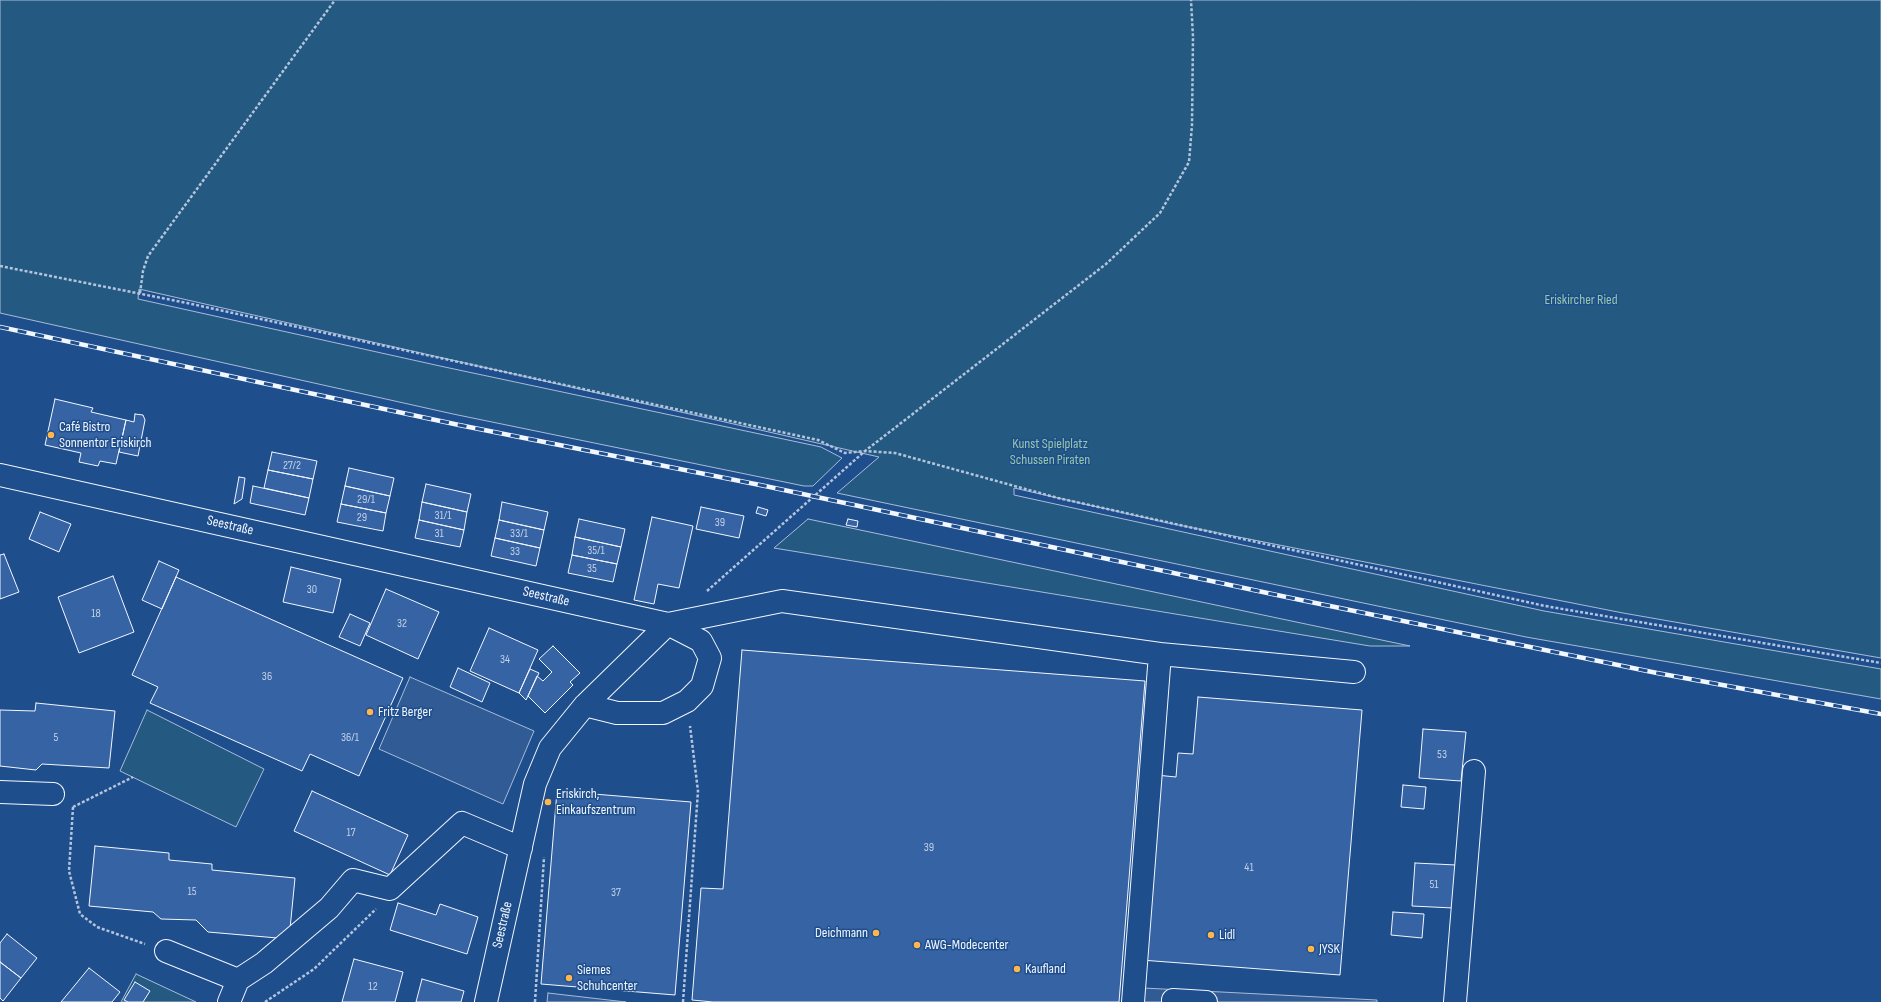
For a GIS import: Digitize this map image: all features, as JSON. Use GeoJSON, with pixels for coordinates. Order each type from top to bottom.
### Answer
{"type":"FeatureCollection","features":[{"type":"Feature","properties":{"kind":"street","name":"Seestraße"},"geometry":{"type":"LineString","coordinates":[[0,475],[668,624]]}},
{"type":"Feature","properties":{"kind":"street"},"geometry":{"type":"LineString","coordinates":[[668,624],[782,601],[1160,654],[1354,672]]}},
{"type":"Feature","properties":{"kind":"street","name":"Seestraße"},"geometry":{"type":"LineString","coordinates":[[486,1002],[535,784],[550,748],[585,705],[668,624]]}},
{"type":"Feature","properties":{"kind":"street"},"geometry":{"type":"LineString","coordinates":[[585,705],[617,713],[662,713],[687,701],[702,686],[710,658],[701,641],[668,624]]}},
{"type":"Feature","properties":{"kind":"street"},"geometry":{"type":"LineString","coordinates":[[1132,1002],[1160,654]]}},
{"type":"Feature","properties":{"kind":"street"},"geometry":{"type":"LineString","coordinates":[[1456,1002],[1474,771]]}},
{"type":"Feature","properties":{"kind":"street"},"geometry":{"type":"LineString","coordinates":[[0,792],[53,794]]}},
{"type":"Feature","properties":{"kind":"street"},"geometry":{"type":"LineString","coordinates":[[229,1002],[238,980],[264,963],[329,908],[353,880],[390,890],[462,823],[521,848]]}},
{"type":"Feature","properties":{"kind":"street"},"geometry":{"type":"LineString","coordinates":[[166,951],[238,980]]}},
{"type":"Feature","properties":{"kind":"street"},"geometry":{"type":"LineString","coordinates":[[1173,1002],[1173,1000],[1206,1002]]}},
{"type":"Feature","properties":{"kind":"path"},"geometry":{"type":"LineString","coordinates":[[140,293],[143,271],[148,256],[335,0]]}},
{"type":"Feature","properties":{"kind":"path"},"geometry":{"type":"LineString","coordinates":[[704,594],[866,451],[1106,264],[1160,213],[1189,162],[1192,125],[1190,0]]}},
{"type":"Feature","properties":{"kind":"path"},"geometry":{"type":"LineString","coordinates":[[0,266],[140,293],[818,440],[845,453],[866,451],[895,453],[1058,498],[1545,606],[1881,664]]}},
{"type":"Feature","properties":{"kind":"path"},"geometry":{"type":"LineString","coordinates":[[683,1002],[698,791],[687,701]]}},
{"type":"Feature","properties":{"kind":"path"},"geometry":{"type":"LineString","coordinates":[[74,807],[133,776]]}},
{"type":"Feature","properties":{"kind":"path"},"geometry":{"type":"LineString","coordinates":[[53,794],[74,807]]}},
{"type":"Feature","properties":{"kind":"path"},"geometry":{"type":"LineString","coordinates":[[74,807],[70,871],[80,914],[97,927],[166,951]]}},
{"type":"Feature","properties":{"kind":"path"},"geometry":{"type":"LineString","coordinates":[[521,848],[545,846],[535,1002]]}},
{"type":"Feature","properties":{"kind":"path"},"geometry":{"type":"LineString","coordinates":[[265,1002],[314,969],[383,903],[390,890]]}},
{"type":"Feature","properties":{"kind":"green space","name":"Eriskircher Ried"},"geometry":{"type":"Polygon","coordinates":[[[0,0],[1881,0],[1881,658],[1623,613],[1168,523],[1014,488],[1014,495],[1544,611],[1881,669],[1881,699],[1526,637],[837,493],[879,457],[139,289],[138,299],[440,366],[821,447],[842,458],[813,486],[804,486],[453,414],[0,313],[0,0]]]}},
{"type":"Feature","properties":{"kind":"green space"},"geometry":{"type":"Polygon","coordinates":[[[808,519],[1410,646],[1370,646],[774,548],[808,519]]]}},
{"type":"Feature","properties":{"kind":"green space"},"geometry":{"type":"Polygon","coordinates":[[[147,710],[264,769],[236,827],[120,771],[147,710]]]}},
{"type":"Feature","properties":{"kind":"green space"},"geometry":{"type":"Polygon","coordinates":[[[136,974],[196,1002],[121,1002],[136,974]]]}},
{"type":"Feature","properties":{"kind":"shaded area"},"geometry":{"type":"Polygon","coordinates":[[[410,677],[534,731],[503,804],[379,749],[410,677]]]}},
{"type":"Feature","properties":{"kind":"shaded area"},"geometry":{"type":"Polygon","coordinates":[[[1143,988],[1377,1000],[1377,1002],[1141,1002],[1143,988]]]}},
{"type":"Feature","properties":{"kind":"shaded area"},"geometry":{"type":"Polygon","coordinates":[[[548,993],[626,1002],[547,1002],[548,993]]]}},
{"type":"Feature","properties":{"kind":"building"},"geometry":{"type":"Polygon","coordinates":[[[55,399],[93,408],[91,412],[126,420],[116,464],[100,461],[98,466],[79,462],[81,453],[45,445],[55,399]]]}},
{"type":"Feature","properties":{"kind":"building"},"geometry":{"type":"Polygon","coordinates":[[[135,414],[143,415],[145,420],[138,456],[119,452],[126,420],[134,422],[135,414]]]}},
{"type":"Feature","properties":{"kind":"building"},"geometry":{"type":"Polygon","coordinates":[[[272,452],[317,461],[313,479],[268,470],[272,452]]]}},
{"type":"Feature","properties":{"kind":"building"},"geometry":{"type":"Polygon","coordinates":[[[349,468],[394,478],[390,496],[345,486],[349,468]]]}},
{"type":"Feature","properties":{"kind":"building"},"geometry":{"type":"Polygon","coordinates":[[[268,470],[313,479],[309,498],[264,488],[268,470]]]}},
{"type":"Feature","properties":{"kind":"building"},"geometry":{"type":"Polygon","coordinates":[[[239,477],[245,478],[242,499],[234,504],[239,477]]]}},
{"type":"Feature","properties":{"kind":"building"},"geometry":{"type":"Polygon","coordinates":[[[426,484],[471,494],[467,512],[422,502],[426,484]]]}},
{"type":"Feature","properties":{"kind":"building"},"geometry":{"type":"Polygon","coordinates":[[[253,486],[309,498],[305,515],[250,503],[253,486]]]}},
{"type":"Feature","properties":{"kind":"building"},"geometry":{"type":"Polygon","coordinates":[[[345,486],[390,496],[386,513],[341,504],[345,486]]]}},
{"type":"Feature","properties":{"kind":"building"},"geometry":{"type":"Polygon","coordinates":[[[422,502],[467,512],[464,530],[419,520],[422,502]]]}},
{"type":"Feature","properties":{"kind":"building"},"geometry":{"type":"Polygon","coordinates":[[[502,502],[548,512],[544,530],[499,520],[502,502]]]}},
{"type":"Feature","properties":{"kind":"building"},"geometry":{"type":"Polygon","coordinates":[[[341,504],[386,513],[383,531],[337,522],[341,504]]]}},
{"type":"Feature","properties":{"kind":"building"},"geometry":{"type":"Polygon","coordinates":[[[701,507],[744,516],[739,538],[696,529],[701,507]]]}},
{"type":"Feature","properties":{"kind":"building"},"geometry":{"type":"Polygon","coordinates":[[[758,507],[768,510],[766,516],[756,513],[758,507]]]}},
{"type":"Feature","properties":{"kind":"building"},"geometry":{"type":"Polygon","coordinates":[[[40,512],[71,524],[59,552],[29,539],[40,512]]]}},
{"type":"Feature","properties":{"kind":"building"},"geometry":{"type":"Polygon","coordinates":[[[652,517],[693,526],[679,588],[658,584],[654,604],[634,600],[652,517]]]}},
{"type":"Feature","properties":{"kind":"building"},"geometry":{"type":"Polygon","coordinates":[[[579,519],[625,529],[621,547],[575,537],[579,519]]]}},
{"type":"Feature","properties":{"kind":"building"},"geometry":{"type":"Polygon","coordinates":[[[848,519],[858,521],[857,527],[846,525],[848,519]]]}},
{"type":"Feature","properties":{"kind":"building"},"geometry":{"type":"Polygon","coordinates":[[[419,520],[464,530],[460,547],[415,538],[419,520]]]}},
{"type":"Feature","properties":{"kind":"building"},"geometry":{"type":"Polygon","coordinates":[[[499,520],[544,530],[540,548],[495,538],[499,520]]]}},
{"type":"Feature","properties":{"kind":"building"},"geometry":{"type":"Polygon","coordinates":[[[575,537],[621,547],[617,564],[572,555],[575,537]]]}},
{"type":"Feature","properties":{"kind":"building"},"geometry":{"type":"Polygon","coordinates":[[[495,538],[540,548],[536,566],[491,556],[495,538]]]}},
{"type":"Feature","properties":{"kind":"building"},"geometry":{"type":"Polygon","coordinates":[[[4,554],[19,592],[0,599],[0,555],[4,554]]]}},
{"type":"Feature","properties":{"kind":"building"},"geometry":{"type":"Polygon","coordinates":[[[572,555],[617,564],[613,582],[568,573],[572,555]]]}},
{"type":"Feature","properties":{"kind":"building"},"geometry":{"type":"Polygon","coordinates":[[[159,561],[179,570],[162,609],[142,600],[159,561]]]}},
{"type":"Feature","properties":{"kind":"building"},"geometry":{"type":"Polygon","coordinates":[[[291,567],[341,579],[333,613],[283,602],[291,567]]]}},
{"type":"Feature","properties":{"kind":"building"},"geometry":{"type":"Polygon","coordinates":[[[113,576],[134,632],[79,653],[58,597],[113,576]]]}},
{"type":"Feature","properties":{"kind":"building"},"geometry":{"type":"Polygon","coordinates":[[[176,577],[403,678],[359,776],[310,754],[302,771],[150,703],[158,687],[132,675],[176,577]]]}},
{"type":"Feature","properties":{"kind":"building"},"geometry":{"type":"Polygon","coordinates":[[[386,589],[439,612],[418,659],[366,635],[386,589]]]}},
{"type":"Feature","properties":{"kind":"building"},"geometry":{"type":"Polygon","coordinates":[[[350,614],[370,623],[360,646],[339,637],[350,614]]]}},
{"type":"Feature","properties":{"kind":"building"},"geometry":{"type":"Polygon","coordinates":[[[489,628],[538,650],[519,693],[470,671],[489,628]]]}},
{"type":"Feature","properties":{"kind":"building"},"geometry":{"type":"Polygon","coordinates":[[[553,646],[580,673],[570,682],[573,685],[545,713],[528,696],[537,676],[543,681],[552,672],[539,659],[553,646]]]}},
{"type":"Feature","properties":{"kind":"building"},"geometry":{"type":"Polygon","coordinates":[[[742,650],[1145,681],[1119,1002],[713,1002],[692,1000],[701,888],[723,889],[742,650]]]}},
{"type":"Feature","properties":{"kind":"building"},"geometry":{"type":"Polygon","coordinates":[[[458,668],[490,683],[482,702],[450,687],[458,668]]]}},
{"type":"Feature","properties":{"kind":"building"},"geometry":{"type":"Polygon","coordinates":[[[530,669],[539,673],[526,700],[519,693],[530,669]]]}},
{"type":"Feature","properties":{"kind":"building"},"geometry":{"type":"Polygon","coordinates":[[[1198,697],[1362,710],[1340,975],[1141,960],[1156,775],[1176,777],[1178,753],[1193,754],[1198,697]]]}},
{"type":"Feature","properties":{"kind":"building"},"geometry":{"type":"Polygon","coordinates":[[[36,703],[115,711],[109,768],[42,764],[36,770],[0,766],[0,710],[35,711],[36,703]]]}},
{"type":"Feature","properties":{"kind":"building"},"geometry":{"type":"Polygon","coordinates":[[[1423,729],[1466,732],[1461,781],[1419,778],[1423,729]]]}},
{"type":"Feature","properties":{"kind":"building"},"geometry":{"type":"Polygon","coordinates":[[[1403,785],[1426,787],[1424,809],[1401,807],[1403,785]]]}},
{"type":"Feature","properties":{"kind":"building"},"geometry":{"type":"Polygon","coordinates":[[[312,791],[408,835],[390,875],[294,831],[312,791]]]}},
{"type":"Feature","properties":{"kind":"building"},"geometry":{"type":"Polygon","coordinates":[[[557,791],[691,802],[675,995],[541,984],[557,791]]]}},
{"type":"Feature","properties":{"kind":"building"},"geometry":{"type":"Polygon","coordinates":[[[95,846],[169,853],[169,860],[212,864],[212,870],[295,878],[289,939],[208,932],[196,920],[161,919],[153,912],[89,906],[95,846]]]}},
{"type":"Feature","properties":{"kind":"building"},"geometry":{"type":"Polygon","coordinates":[[[1415,863],[1456,865],[1453,908],[1412,906],[1415,863]]]}},
{"type":"Feature","properties":{"kind":"building"},"geometry":{"type":"Polygon","coordinates":[[[398,903],[436,915],[440,904],[478,917],[467,954],[390,930],[398,903]]]}},
{"type":"Feature","properties":{"kind":"building"},"geometry":{"type":"Polygon","coordinates":[[[1393,912],[1424,914],[1422,938],[1391,935],[1393,912]]]}},
{"type":"Feature","properties":{"kind":"building"},"geometry":{"type":"Polygon","coordinates":[[[7,934],[37,958],[21,978],[0,962],[0,943],[7,934]]]}},
{"type":"Feature","properties":{"kind":"building"},"geometry":{"type":"Polygon","coordinates":[[[354,959],[403,972],[395,1002],[342,1002],[354,959]]]}},
{"type":"Feature","properties":{"kind":"building"},"geometry":{"type":"Polygon","coordinates":[[[0,962],[21,978],[3,1001],[0,998],[0,962]]]}},
{"type":"Feature","properties":{"kind":"building"},"geometry":{"type":"Polygon","coordinates":[[[89,968],[120,992],[112,1002],[61,1002],[89,968]]]}},
{"type":"Feature","properties":{"kind":"building"},"geometry":{"type":"Polygon","coordinates":[[[422,979],[464,991],[461,1002],[416,1002],[422,979]]]}},
{"type":"Feature","properties":{"kind":"building"},"geometry":{"type":"Polygon","coordinates":[[[135,982],[150,991],[143,1002],[128,1002],[124,1000],[135,982]]]}},
{"type":"Feature","properties":{"kind":"railway"},"geometry":{"type":"LineString","coordinates":[[0,327],[459,425],[765,486],[1291,598],[1657,673],[1881,714]]}},
{"type":"Feature","properties":{"kind":"place","name":"Café Bistro Sonnentor Eriskirch"},"geometry":{"type":"Point","coordinates":[51,435]}},
{"type":"Feature","properties":{"kind":"place","name":"Fritz Berger"},"geometry":{"type":"Point","coordinates":[370,712]}},
{"type":"Feature","properties":{"kind":"place","name":"Eriskirch, Einkaufszentrum"},"geometry":{"type":"Point","coordinates":[548,802]}},
{"type":"Feature","properties":{"kind":"place","name":"Deichmann"},"geometry":{"type":"Point","coordinates":[876,933]}},
{"type":"Feature","properties":{"kind":"place","name":"Lidl"},"geometry":{"type":"Point","coordinates":[1211,935]}},
{"type":"Feature","properties":{"kind":"place","name":"AWG-Modecenter"},"geometry":{"type":"Point","coordinates":[917,945]}},
{"type":"Feature","properties":{"kind":"place","name":"JYSK"},"geometry":{"type":"Point","coordinates":[1311,949]}},
{"type":"Feature","properties":{"kind":"place","name":"Kaufland"},"geometry":{"type":"Point","coordinates":[1017,969]}},
{"type":"Feature","properties":{"kind":"place","name":"Siemes Schuhcenter"},"geometry":{"type":"Point","coordinates":[569,978]}},
{"type":"Feature","properties":{"kind":"park label","name":"Kunst Spielplatz Schussen Piraten"},"geometry":{"type":"Point","coordinates":[1050,452]}}]}
